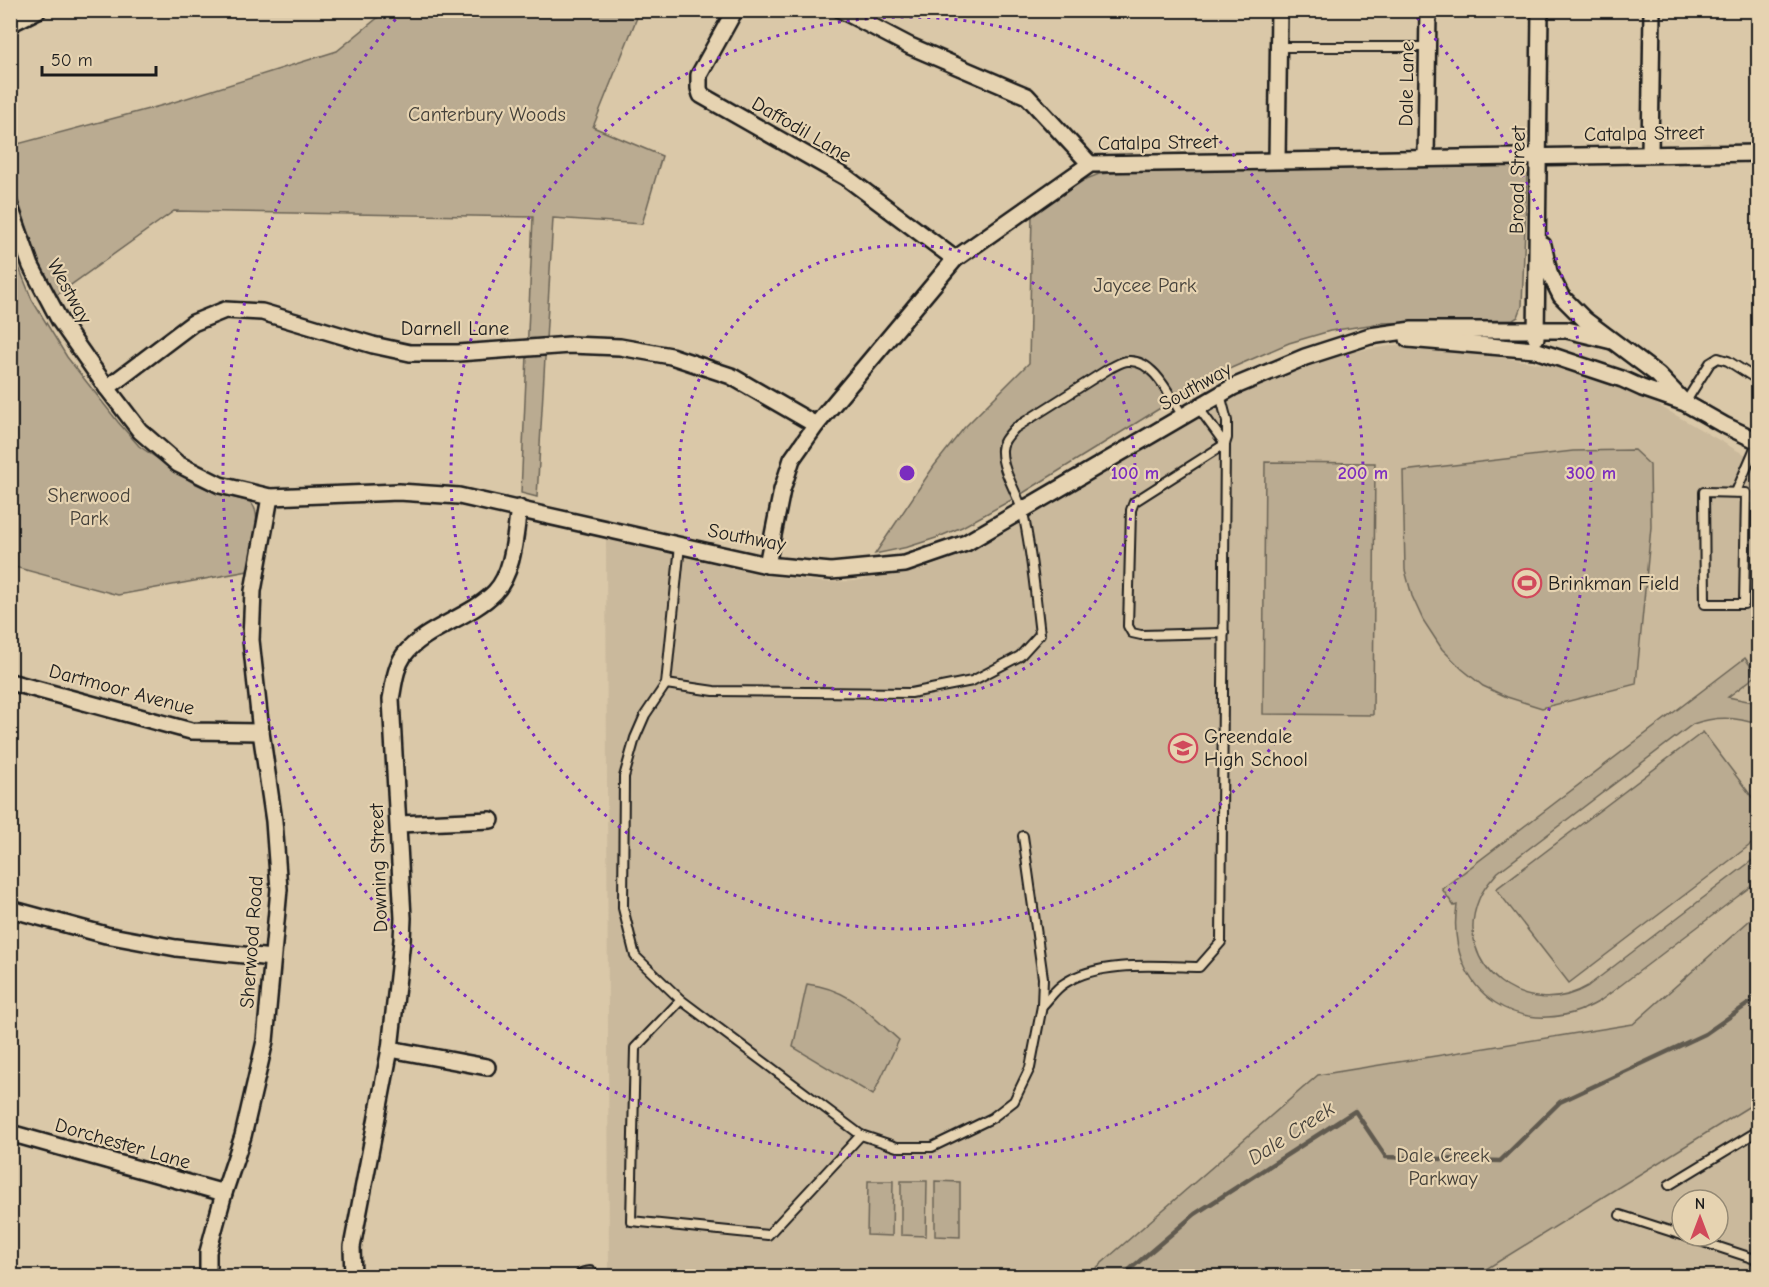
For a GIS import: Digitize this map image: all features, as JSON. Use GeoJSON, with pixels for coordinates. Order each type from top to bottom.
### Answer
{"type":"FeatureCollection","features":[{"type":"Feature","properties":{"kind":"street"},"geometry":{"type":"LineString","coordinates":[[10,24],[38,10]]}},
{"type":"Feature","properties":{"kind":"street","name":"Daffodil Lane"},"geometry":{"type":"LineString","coordinates":[[735,10],[699,75],[701,95],[846,178],[955,259]]}},
{"type":"Feature","properties":{"kind":"street"},"geometry":{"type":"LineString","coordinates":[[1277,160],[1279,10]]}},
{"type":"Feature","properties":{"kind":"street","name":"Dale Lane"},"geometry":{"type":"LineString","coordinates":[[1426,158],[1428,10]]}},
{"type":"Feature","properties":{"kind":"street","name":"Broad Street"},"geometry":{"type":"LineString","coordinates":[[1535,350],[1540,10]]}},
{"type":"Feature","properties":{"kind":"street"},"geometry":{"type":"LineString","coordinates":[[1650,154],[1652,10]]}},
{"type":"Feature","properties":{"kind":"street"},"geometry":{"type":"LineString","coordinates":[[844,11],[910,46],[1027,96],[1090,164]]}},
{"type":"Feature","properties":{"kind":"street","name":"Catalpa Street"},"geometry":{"type":"LineString","coordinates":[[767,564],[782,490],[792,459],[816,425],[955,259],[1090,164],[1758,153]]}},
{"type":"Feature","properties":{"kind":"street","name":"Westway"},"geometry":{"type":"LineString","coordinates":[[10,207],[31,266],[60,321],[107,388]]}},
{"type":"Feature","properties":{"kind":"street","name":"Southway"},"geometry":{"type":"LineString","coordinates":[[1537,222],[1549,272],[1561,296],[1585,320],[1658,375],[1685,403]]}},
{"type":"Feature","properties":{"kind":"street","name":"Darnell Lane"},"geometry":{"type":"LineString","coordinates":[[107,388],[193,323],[225,310],[262,312],[373,345],[410,353],[458,353],[570,345],[620,347],[671,356],[731,376],[816,425]]}},
{"type":"Feature","properties":{"kind":"street","name":"Southway"},"geometry":{"type":"LineString","coordinates":[[107,388],[140,430],[178,464],[220,486],[270,497],[399,492],[459,496],[767,564],[831,571],[905,564],[966,543],[1233,387],[1305,357],[1370,336],[1412,330],[1568,330],[1612,341]]}},
{"type":"Feature","properties":{"kind":"street","name":"Southway"},"geometry":{"type":"LineString","coordinates":[[1370,336],[1535,350],[1685,403],[1758,441]]}},
{"type":"Feature","properties":{"kind":"street","name":"Sherwood Road"},"geometry":{"type":"LineString","coordinates":[[208,1276],[208,1252],[243,1136],[265,1041],[279,889],[274,821],[251,640],[252,591],[270,497]]}},
{"type":"Feature","properties":{"kind":"street","name":"Downing Street"},"geometry":{"type":"LineString","coordinates":[[353,1276],[352,1246],[356,1217],[390,1049],[399,981],[403,918],[391,699],[395,674],[404,656],[418,641],[465,616],[496,591],[511,563],[519,508]]}},
{"type":"Feature","properties":{"kind":"street","name":"Dartmoor Avenue"},"geometry":{"type":"LineString","coordinates":[[10,682],[191,731],[261,732]]}},
{"type":"Feature","properties":{"kind":"street"},"geometry":{"type":"LineString","coordinates":[[399,824],[491,820]]}},
{"type":"Feature","properties":{"kind":"street"},"geometry":{"type":"LineString","coordinates":[[10,909],[106,935],[176,948],[272,958]]}},
{"type":"Feature","properties":{"kind":"street"},"geometry":{"type":"LineString","coordinates":[[390,1049],[487,1067]]}},
{"type":"Feature","properties":{"kind":"street","name":"Dorchester Lane"},"geometry":{"type":"LineString","coordinates":[[10,1133],[224,1193]]}},
{"type":"Feature","properties":{"kind":"lane"},"geometry":{"type":"LineString","coordinates":[[1280,47],[1427,47]]}},
{"type":"Feature","properties":{"kind":"lane"},"geometry":{"type":"LineString","coordinates":[[1685,403],[1710,363],[1718,358],[1728,361],[1758,380]]}},
{"type":"Feature","properties":{"kind":"lane"},"geometry":{"type":"LineString","coordinates":[[666,684],[714,691],[911,693],[972,681],[1020,656],[1040,634],[1030,546],[1022,510],[1001,450],[1005,440],[1015,428],[1110,368],[1127,361],[1142,363],[1152,369],[1183,416]]}},
{"type":"Feature","properties":{"kind":"lane"},"geometry":{"type":"LineString","coordinates":[[1042,1006],[1064,983],[1092,970],[1143,966],[1199,967],[1221,942],[1227,421],[1220,394]]}},
{"type":"Feature","properties":{"kind":"lane"},"geometry":{"type":"LineString","coordinates":[[1198,407],[1225,444]]}},
{"type":"Feature","properties":{"kind":"lane"},"geometry":{"type":"LineString","coordinates":[[1736,492],[1758,441]]}},
{"type":"Feature","properties":{"kind":"lane"},"geometry":{"type":"LineString","coordinates":[[1224,633],[1141,635],[1132,633],[1128,626],[1131,510],[1134,502],[1225,444]]}},
{"type":"Feature","properties":{"kind":"lane"},"geometry":{"type":"LineString","coordinates":[[1704,492],[1736,492],[1746,493],[1744,604],[1705,604],[1704,492]]}},
{"type":"Feature","properties":{"kind":"lane"},"geometry":{"type":"LineString","coordinates":[[680,545],[666,684],[634,738],[624,777],[623,908],[634,956],[681,1000],[861,1135],[897,1147],[932,1147],[992,1118],[1014,1101],[1030,1068],[1042,1006],[1043,978],[1023,836]]}},
{"type":"Feature","properties":{"kind":"lane"},"geometry":{"type":"LineString","coordinates":[[681,1000],[635,1048],[631,1221],[768,1235],[861,1135]]}},
{"type":"Feature","properties":{"kind":"lane"},"geometry":{"type":"LineString","coordinates":[[1669,1185],[1758,1131]]}},
{"type":"Feature","properties":{"kind":"lane"},"geometry":{"type":"LineString","coordinates":[[1620,1215],[1670,1232]]}},
{"type":"Feature","properties":{"kind":"lane"},"geometry":{"type":"LineString","coordinates":[[1720,1248],[1758,1260]]}},
{"type":"Feature","properties":{"kind":"shaded area","name":"Greendale High School"},"geometry":{"type":"Polygon","coordinates":[[[1396,345],[1443,348],[1543,364],[1591,377],[1651,401],[1758,460],[1758,913],[1633,1024],[1318,1075],[1087,1276],[609,1276],[606,539],[767,576],[823,582],[854,581],[925,569],[968,552],[1002,534],[1184,423],[1245,389],[1344,353],[1396,345]]]}},
{"type":"Feature","properties":{"kind":"shaded area"},"geometry":{"type":"Polygon","coordinates":[[[1758,1101],[1758,1276],[1475,1276],[1758,1101]]]}},
{"type":"Feature","properties":{"kind":"green space","name":"Canterbury Woods"},"geometry":{"type":"Polygon","coordinates":[[[640,10],[593,127],[662,156],[642,224],[553,218],[537,497],[521,493],[533,217],[174,211],[54,297],[41,269],[11,179],[10,146],[171,103],[337,51],[386,11],[640,10]]]}},
{"type":"Feature","properties":{"kind":"green space","name":"Jaycee Park"},"geometry":{"type":"Polygon","coordinates":[[[1517,166],[1527,174],[1522,306],[1518,317],[1513,320],[1382,323],[1330,331],[1289,343],[1229,369],[1183,394],[1015,498],[962,527],[908,547],[875,554],[934,466],[964,428],[1029,363],[1032,214],[1084,180],[1099,174],[1121,172],[1517,166]]]}},
{"type":"Feature","properties":{"kind":"green space","name":"Sherwood Park"},"geometry":{"type":"Polygon","coordinates":[[[10,245],[32,300],[67,357],[139,446],[192,482],[214,492],[250,502],[254,508],[257,525],[248,571],[118,595],[11,566],[10,245]]]}},
{"type":"Feature","properties":{"kind":"green space","name":"Brinkman Field"},"geometry":{"type":"Polygon","coordinates":[[[1634,450],[1650,465],[1651,527],[1636,684],[1542,708],[1507,697],[1483,686],[1442,649],[1423,620],[1412,596],[1405,570],[1403,471],[1573,451],[1634,450]]]}},
{"type":"Feature","properties":{"kind":"green space"},"geometry":{"type":"Polygon","coordinates":[[[1265,462],[1375,463],[1373,715],[1263,714],[1265,462]]]}},
{"type":"Feature","properties":{"kind":"green space"},"geometry":{"type":"Polygon","coordinates":[[[1745,658],[1757,675],[1728,697],[1758,703],[1758,725],[1726,718],[1693,724],[1498,872],[1479,899],[1473,923],[1476,946],[1485,966],[1500,982],[1519,992],[1541,997],[1564,996],[1588,986],[1758,856],[1758,881],[1600,1001],[1571,1013],[1543,1017],[1517,1013],[1495,1002],[1476,985],[1463,963],[1456,936],[1457,905],[1454,906],[1442,889],[1745,658]]]}},
{"type":"Feature","properties":{"kind":"green space"},"geometry":{"type":"Polygon","coordinates":[[[1703,732],[1758,805],[1758,839],[1569,983],[1496,889],[1703,732]]]}},
{"type":"Feature","properties":{"kind":"green space","name":"Dale Creek Parkway"},"geometry":{"type":"Polygon","coordinates":[[[1758,913],[1758,1101],[1475,1276],[1087,1276],[1318,1075],[1633,1024],[1758,913]]]}},
{"type":"Feature","properties":{"kind":"green space"},"geometry":{"type":"Polygon","coordinates":[[[807,984],[835,991],[847,997],[868,1012],[899,1040],[873,1095],[793,1047],[807,984]]]}},
{"type":"Feature","properties":{"kind":"green space"},"geometry":{"type":"Polygon","coordinates":[[[868,1181],[893,1181],[892,1236],[867,1235],[868,1181]]]}},
{"type":"Feature","properties":{"kind":"green space"},"geometry":{"type":"Polygon","coordinates":[[[901,1181],[927,1181],[926,1236],[901,1235],[901,1181]]]}},
{"type":"Feature","properties":{"kind":"green space"},"geometry":{"type":"Polygon","coordinates":[[[935,1181],[960,1182],[960,1237],[935,1236],[935,1181]]]}},
{"type":"Feature","properties":{"kind":"waterway","name":"Dale Creek"},"geometry":{"type":"LineString","coordinates":[[1122,1276],[1195,1214],[1355,1111],[1386,1157],[1500,1161],[1560,1102],[1705,1034],[1758,997]]}},
{"type":"Feature","properties":{"kind":"place","name":"Brinkman Field"},"geometry":{"type":"Point","coordinates":[1527,583]}},
{"type":"Feature","properties":{"kind":"place","name":"Greendale High School"},"geometry":{"type":"Point","coordinates":[1183,748]}}]}
